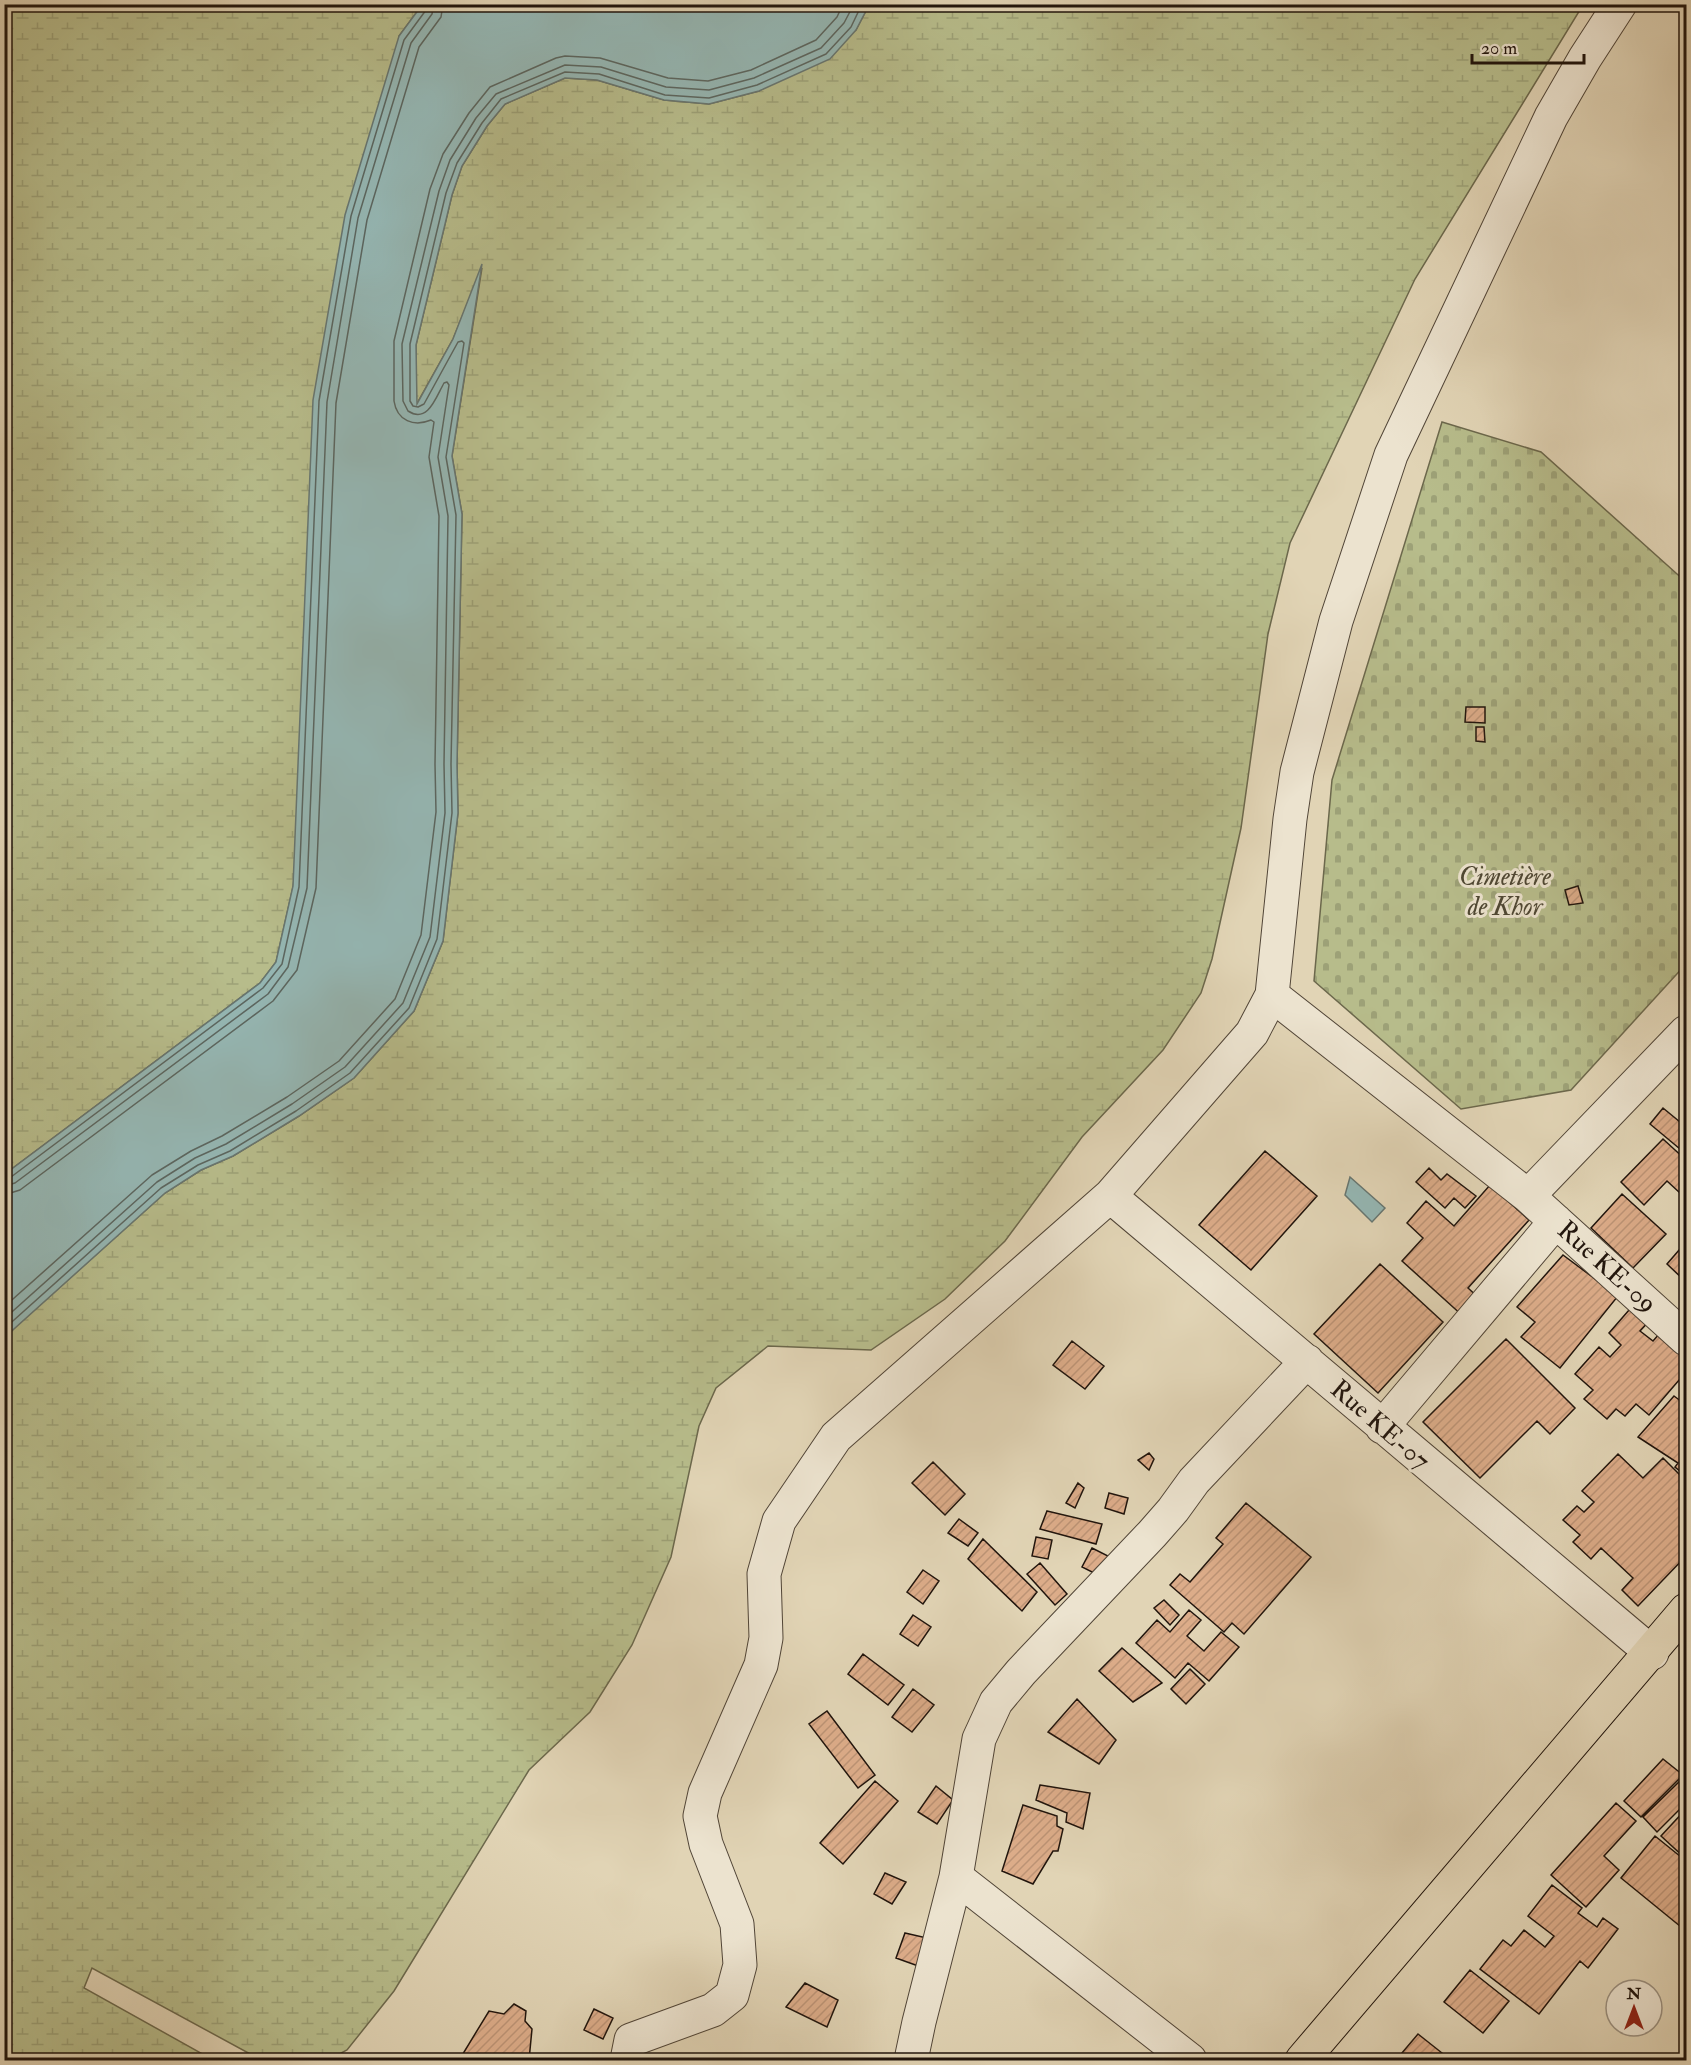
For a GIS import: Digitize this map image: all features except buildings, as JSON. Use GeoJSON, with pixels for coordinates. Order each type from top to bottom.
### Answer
{"type":"FeatureCollection","features":[{"type":"Feature","properties":{"kind":"highway"},"geometry":{"type":"LineString","coordinates":[[1302,2061],[1685,1615]]}},
{"type":"Feature","properties":{"kind":"street"},"geometry":{"type":"LineString","coordinates":[[627,2061],[631,2040],[713,2010],[732,1995],[740,1965],[737,1924],[706,1844],[700,1816],[705,1793],[761,1665],[766,1638],[764,1574],[779,1521],[836,1437],[1110,1196],[1252,1033],[1272,995],[1297,772],[1336,621],[1391,455],[1551,117],[1620,4]]}},
{"type":"Feature","properties":{"kind":"street","name":"Rue KE-09"},"geometry":{"type":"LineString","coordinates":[[1272,995],[1528,1196],[1686,1339]]}},
{"type":"Feature","properties":{"kind":"street"},"geometry":{"type":"LineString","coordinates":[[1528,1196],[1686,1032]]}},
{"type":"Feature","properties":{"kind":"street","name":"Rue KE-07"},"geometry":{"type":"LineString","coordinates":[[1110,1196],[1652,1653]]}},
{"type":"Feature","properties":{"kind":"street"},"geometry":{"type":"LineString","coordinates":[[1382,1427],[1556,1221]]}},
{"type":"Feature","properties":{"kind":"street"},"geometry":{"type":"LineString","coordinates":[[911,2061],[956,1877],[979,1738],[996,1702],[1021,1672],[1159,1526],[1194,1481],[1307,1361]]}},
{"type":"Feature","properties":{"kind":"street"},"geometry":{"type":"LineString","coordinates":[[956,1877],[1190,2061]]}},
{"type":"Feature","properties":{"kind":"green space"},"geometry":{"type":"Polygon","coordinates":[[[5,5],[422,5],[399,36],[293,887],[276,962],[260,983],[5,1174],[5,5]]]}},
{"type":"Feature","properties":{"kind":"green space"},"geometry":{"type":"Polygon","coordinates":[[[869,5],[1583,5],[1415,279],[1290,543],[1268,634],[1241,828],[1212,959],[1201,993],[1163,1050],[1082,1137],[1005,1241],[945,1299],[871,1350],[768,1346],[716,1388],[699,1426],[671,1557],[632,1645],[590,1712],[529,1770],[394,1991],[347,2050],[328,2060],[291,2060],[252,2055],[92,1968],[84,1988],[208,2057],[207,2060],[5,2060],[4,1337],[165,1193],[201,1170],[233,1156],[299,1116],[354,1078],[414,1011],[443,941],[458,813],[462,514],[452,456],[482,268],[453,339],[416,405],[416,345],[452,195],[462,166],[487,126],[505,104],[565,78],[597,80],[664,100],[709,104],[759,91],[856,30],[869,5]]]}},
{"type":"Feature","properties":{"kind":"green space","name":"Cimetière de Khor"},"geometry":{"type":"Polygon","coordinates":[[[1442,422],[1541,452],[1686,582],[1686,964],[1571,1090],[1461,1109],[1314,981],[1332,780],[1442,422]]]}},
{"type":"Feature","properties":{"kind":"water"},"geometry":{"type":"Polygon","coordinates":[[[422,5],[869,5],[856,30],[830,59],[759,91],[709,104],[664,100],[597,80],[565,78],[505,104],[487,126],[462,166],[452,195],[416,345],[417,404],[453,339],[482,264],[452,456],[462,514],[458,813],[443,941],[414,1011],[354,1078],[299,1116],[233,1156],[201,1170],[165,1193],[5,1337],[5,1174],[260,983],[276,962],[293,886],[313,400],[345,215],[399,36],[422,5]]]}},
{"type":"Feature","properties":{"kind":"water"},"geometry":{"type":"Polygon","coordinates":[[[1350,1177],[1385,1208],[1372,1222],[1345,1195],[1350,1177]]]}}]}
